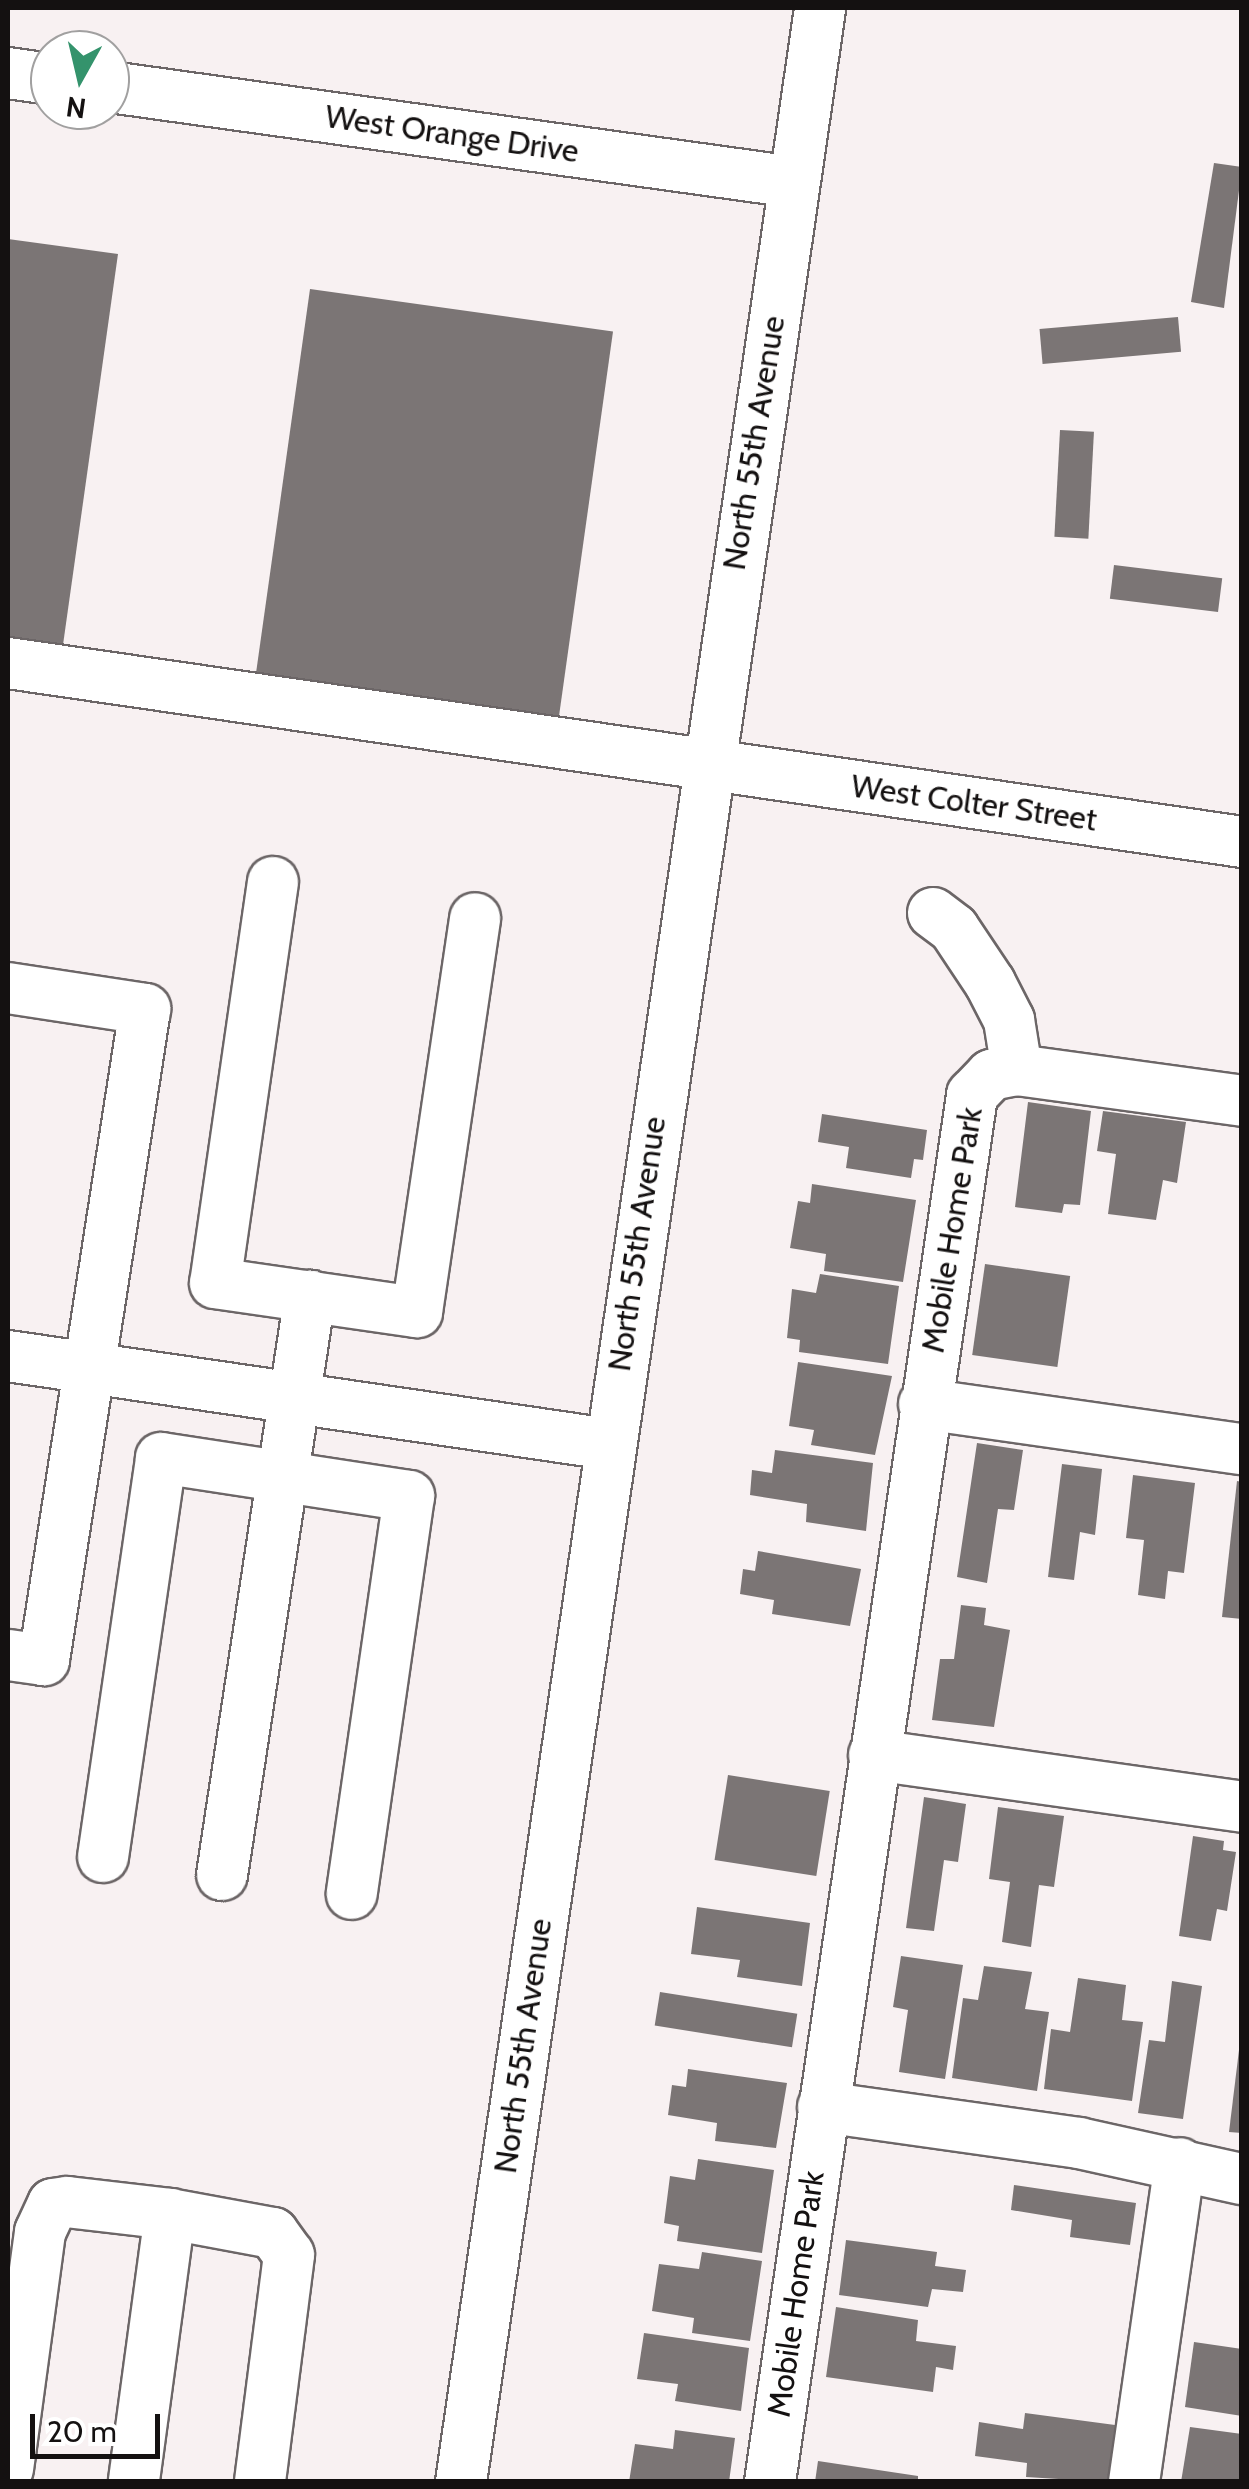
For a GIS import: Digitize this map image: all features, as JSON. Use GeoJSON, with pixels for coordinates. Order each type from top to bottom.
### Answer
{"type":"FeatureCollection","features":[{"type":"Feature","properties":{"kind":"street","name":"North 55th Avenue"},"geometry":{"type":"LineString","coordinates":[[460,2482],[706,763],[820,8]]}},
{"type":"Feature","properties":{"kind":"street","name":"West Orange Drive"},"geometry":{"type":"LineString","coordinates":[[130,90],[794,182]]}},
{"type":"Feature","properties":{"kind":"street","name":"West Colter Street"},"geometry":{"type":"LineString","coordinates":[[8,663],[1242,842]]}},
{"type":"Feature","properties":{"kind":"street"},"geometry":{"type":"LineString","coordinates":[[273,882],[214,1282],[418,1312],[475,918]]}},
{"type":"Feature","properties":{"kind":"street"},"geometry":{"type":"LineString","coordinates":[[933,914],[954,930],[990,983],[1009,1020],[1017,1070],[1242,1101]]}},
{"type":"Feature","properties":{"kind":"street"},"geometry":{"type":"LineString","coordinates":[[8,988],[145,1009],[44,1660],[8,1655]]}},
{"type":"Feature","properties":{"kind":"street","name":"Mobile Home Park"},"geometry":{"type":"LineString","coordinates":[[770,2482],[972,1094],[991,1074],[1017,1070]]}},
{"type":"Feature","properties":{"kind":"street"},"geometry":{"type":"LineString","coordinates":[[222,1875],[310,1296]]}},
{"type":"Feature","properties":{"kind":"street"},"geometry":{"type":"LineString","coordinates":[[8,1356],[608,1444]]}},
{"type":"Feature","properties":{"kind":"street"},"geometry":{"type":"LineString","coordinates":[[924,1404],[1242,1449]]}},
{"type":"Feature","properties":{"kind":"street"},"geometry":{"type":"LineString","coordinates":[[103,1857],[160,1458],[282,1476],[409,1496],[352,1894]]}},
{"type":"Feature","properties":{"kind":"street"},"geometry":{"type":"LineString","coordinates":[[874,1755],[1242,1806]]}},
{"type":"Feature","properties":{"kind":"street"},"geometry":{"type":"LineString","coordinates":[[823,2106],[1180,2163],[1242,2179]]}},
{"type":"Feature","properties":{"kind":"street"},"geometry":{"type":"LineString","coordinates":[[1134,2482],[1180,2163]]}},
{"type":"Feature","properties":{"kind":"street"},"geometry":{"type":"LineString","coordinates":[[8,2469],[44,2216],[53,2204],[67,2202],[170,2214],[273,2233],[289,2255],[260,2482]]}},
{"type":"Feature","properties":{"kind":"street"},"geometry":{"type":"LineString","coordinates":[[134,2482],[170,2214]]}},
{"type":"Feature","properties":{"kind":"building"},"geometry":{"type":"Polygon","coordinates":[[[1214,163],[1242,167],[1224,308],[1191,302],[1214,163]]]}},
{"type":"Feature","properties":{"kind":"building"},"geometry":{"type":"Polygon","coordinates":[[[8,239],[118,254],[62,652],[8,644],[8,239]]]}},
{"type":"Feature","properties":{"kind":"building"},"geometry":{"type":"Polygon","coordinates":[[[310,289],[613,332],[557,728],[254,685],[310,289]]]}},
{"type":"Feature","properties":{"kind":"building"},"geometry":{"type":"Polygon","coordinates":[[[1178,317],[1181,352],[1043,364],[1040,329],[1178,317]]]}},
{"type":"Feature","properties":{"kind":"building"},"geometry":{"type":"Polygon","coordinates":[[[1060,430],[1094,432],[1088,539],[1054,537],[1060,430]]]}},
{"type":"Feature","properties":{"kind":"building"},"geometry":{"type":"Polygon","coordinates":[[[1114,565],[1222,578],[1218,612],[1110,599],[1114,565]]]}},
{"type":"Feature","properties":{"kind":"building"},"geometry":{"type":"Polygon","coordinates":[[[1028,1102],[1091,1111],[1080,1205],[1064,1204],[1062,1213],[1015,1207],[1028,1102]]]}},
{"type":"Feature","properties":{"kind":"building"},"geometry":{"type":"Polygon","coordinates":[[[1103,1111],[1186,1122],[1177,1183],[1163,1180],[1156,1220],[1108,1214],[1116,1154],[1097,1151],[1103,1111]]]}},
{"type":"Feature","properties":{"kind":"building"},"geometry":{"type":"Polygon","coordinates":[[[822,1114],[927,1130],[923,1160],[914,1159],[911,1178],[846,1168],[849,1147],[818,1142],[822,1114]]]}},
{"type":"Feature","properties":{"kind":"building"},"geometry":{"type":"Polygon","coordinates":[[[812,1184],[916,1200],[903,1282],[824,1271],[826,1254],[790,1248],[798,1201],[810,1203],[812,1184]]]}},
{"type":"Feature","properties":{"kind":"building"},"geometry":{"type":"Polygon","coordinates":[[[985,1264],[1070,1276],[1057,1367],[972,1355],[985,1264]]]}},
{"type":"Feature","properties":{"kind":"building"},"geometry":{"type":"Polygon","coordinates":[[[820,1274],[899,1286],[888,1364],[799,1352],[800,1340],[787,1338],[792,1289],[816,1293],[820,1274]]]}},
{"type":"Feature","properties":{"kind":"building"},"geometry":{"type":"Polygon","coordinates":[[[798,1362],[892,1376],[875,1455],[811,1445],[814,1430],[789,1426],[798,1362]]]}},
{"type":"Feature","properties":{"kind":"building"},"geometry":{"type":"Polygon","coordinates":[[[977,1443],[1023,1450],[1014,1510],[998,1509],[987,1583],[957,1577],[977,1443]]]}},
{"type":"Feature","properties":{"kind":"building"},"geometry":{"type":"Polygon","coordinates":[[[775,1450],[873,1463],[866,1531],[806,1522],[807,1504],[750,1495],[752,1470],[772,1473],[775,1450]]]}},
{"type":"Feature","properties":{"kind":"building"},"geometry":{"type":"Polygon","coordinates":[[[1062,1464],[1102,1469],[1095,1535],[1080,1532],[1074,1580],[1048,1577],[1062,1464]]]}},
{"type":"Feature","properties":{"kind":"building"},"geometry":{"type":"Polygon","coordinates":[[[1133,1475],[1195,1483],[1184,1573],[1168,1571],[1165,1599],[1138,1595],[1144,1540],[1126,1538],[1133,1475]]]}},
{"type":"Feature","properties":{"kind":"building"},"geometry":{"type":"Polygon","coordinates":[[[1237,1481],[1242,1482],[1242,1619],[1222,1617],[1237,1481]]]}},
{"type":"Feature","properties":{"kind":"building"},"geometry":{"type":"Polygon","coordinates":[[[758,1551],[861,1569],[850,1626],[772,1614],[774,1600],[740,1594],[743,1569],[755,1571],[758,1551]]]}},
{"type":"Feature","properties":{"kind":"building"},"geometry":{"type":"Polygon","coordinates":[[[961,1605],[986,1608],[984,1625],[1010,1630],[994,1727],[932,1720],[940,1659],[954,1659],[961,1605]]]}},
{"type":"Feature","properties":{"kind":"building"},"geometry":{"type":"Polygon","coordinates":[[[728,1775],[830,1791],[816,1876],[715,1860],[728,1775]]]}},
{"type":"Feature","properties":{"kind":"building"},"geometry":{"type":"Polygon","coordinates":[[[924,1797],[966,1804],[958,1862],[944,1860],[934,1931],[906,1928],[924,1797]]]}},
{"type":"Feature","properties":{"kind":"building"},"geometry":{"type":"Polygon","coordinates":[[[998,1807],[1064,1816],[1054,1887],[1039,1885],[1031,1947],[1002,1942],[1010,1882],[989,1879],[998,1807]]]}},
{"type":"Feature","properties":{"kind":"building"},"geometry":{"type":"Polygon","coordinates":[[[1193,1836],[1224,1841],[1223,1850],[1236,1852],[1227,1911],[1217,1909],[1211,1941],[1179,1936],[1193,1836]]]}},
{"type":"Feature","properties":{"kind":"building"},"geometry":{"type":"Polygon","coordinates":[[[697,1907],[810,1923],[802,1986],[737,1977],[740,1960],[691,1954],[697,1907]]]}},
{"type":"Feature","properties":{"kind":"building"},"geometry":{"type":"Polygon","coordinates":[[[901,1956],[963,1965],[945,2079],[899,2072],[908,2010],[893,2007],[901,1956]]]}},
{"type":"Feature","properties":{"kind":"building"},"geometry":{"type":"Polygon","coordinates":[[[984,1966],[1032,1972],[1025,2009],[1049,2012],[1037,2091],[952,2078],[963,1998],[978,2000],[984,1966]]]}},
{"type":"Feature","properties":{"kind":"building"},"geometry":{"type":"Polygon","coordinates":[[[1078,1978],[1126,1985],[1122,2020],[1143,2022],[1132,2101],[1044,2089],[1051,2029],[1070,2032],[1078,1978]]]}},
{"type":"Feature","properties":{"kind":"building"},"geometry":{"type":"Polygon","coordinates":[[[1172,1981],[1202,1986],[1183,2119],[1138,2113],[1149,2040],[1165,2042],[1172,1981]]]}},
{"type":"Feature","properties":{"kind":"building"},"geometry":{"type":"Polygon","coordinates":[[[660,1992],[797,2014],[792,2047],[655,2026],[660,1992]]]}},
{"type":"Feature","properties":{"kind":"building"},"geometry":{"type":"Polygon","coordinates":[[[1239,2050],[1242,2051],[1242,2133],[1229,2132],[1239,2050]]]}},
{"type":"Feature","properties":{"kind":"building"},"geometry":{"type":"Polygon","coordinates":[[[688,2069],[787,2083],[776,2148],[715,2141],[717,2123],[668,2115],[672,2085],[686,2087],[688,2069]]]}},
{"type":"Feature","properties":{"kind":"building"},"geometry":{"type":"Polygon","coordinates":[[[698,2159],[774,2170],[762,2253],[677,2241],[679,2226],[664,2223],[670,2176],[695,2180],[698,2159]]]}},
{"type":"Feature","properties":{"kind":"building"},"geometry":{"type":"Polygon","coordinates":[[[1014,2185],[1136,2203],[1130,2245],[1070,2237],[1072,2220],[1011,2210],[1014,2185]]]}},
{"type":"Feature","properties":{"kind":"building"},"geometry":{"type":"Polygon","coordinates":[[[846,2240],[937,2252],[935,2266],[966,2270],[963,2292],[932,2289],[928,2307],[839,2295],[846,2240]]]}},
{"type":"Feature","properties":{"kind":"building"},"geometry":{"type":"Polygon","coordinates":[[[702,2252],[762,2261],[750,2341],[692,2333],[694,2318],[652,2311],[659,2264],[699,2269],[702,2252]]]}},
{"type":"Feature","properties":{"kind":"building"},"geometry":{"type":"Polygon","coordinates":[[[836,2307],[918,2320],[916,2341],[956,2346],[953,2370],[936,2367],[933,2392],[826,2377],[836,2307]]]}},
{"type":"Feature","properties":{"kind":"building"},"geometry":{"type":"Polygon","coordinates":[[[644,2333],[749,2348],[741,2411],[675,2401],[678,2384],[637,2379],[644,2333]]]}},
{"type":"Feature","properties":{"kind":"building"},"geometry":{"type":"Polygon","coordinates":[[[1194,2342],[1242,2349],[1242,2416],[1185,2407],[1194,2342]]]}},
{"type":"Feature","properties":{"kind":"building"},"geometry":{"type":"Polygon","coordinates":[[[1025,2413],[1115,2425],[1107,2482],[1026,2477],[1027,2463],[975,2456],[979,2422],[1023,2429],[1025,2413]]]}},
{"type":"Feature","properties":{"kind":"building"},"geometry":{"type":"Polygon","coordinates":[[[1190,2427],[1242,2434],[1242,2482],[1181,2482],[1190,2427]]]}},
{"type":"Feature","properties":{"kind":"building"},"geometry":{"type":"Polygon","coordinates":[[[675,2430],[735,2438],[729,2482],[629,2482],[635,2444],[673,2449],[675,2430]]]}},
{"type":"Feature","properties":{"kind":"building"},"geometry":{"type":"Polygon","coordinates":[[[818,2461],[918,2476],[918,2482],[815,2482],[818,2461]]]}}]}
